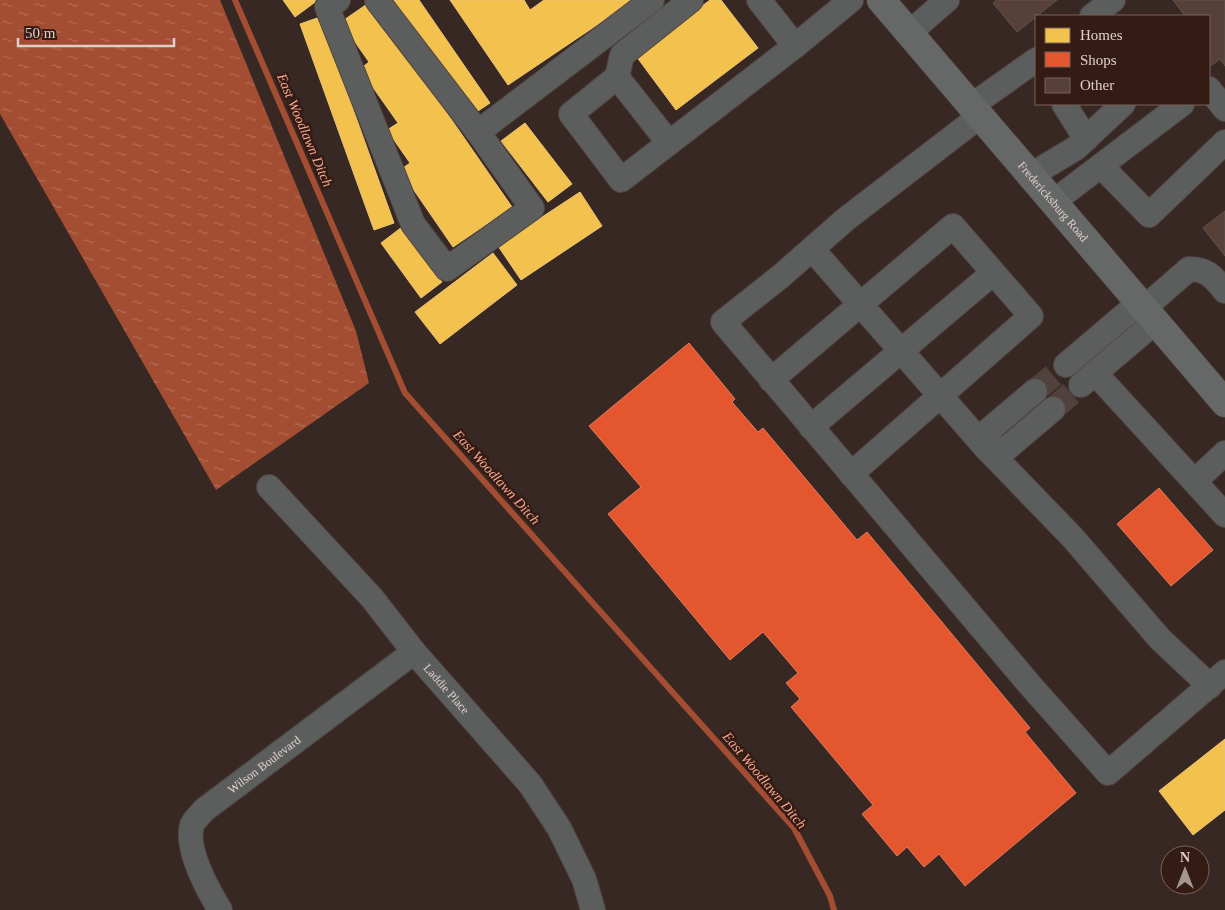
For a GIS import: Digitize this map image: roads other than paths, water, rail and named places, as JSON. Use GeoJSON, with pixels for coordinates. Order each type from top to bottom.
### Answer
{"type":"FeatureCollection","features":[{"type":"Feature","properties":{"kind":"main road","name":"Fredericksburg Road"},"geometry":{"type":"LineString","coordinates":[[881,0],[1225,403]]}},
{"type":"Feature","properties":{"kind":"street"},"geometry":{"type":"LineString","coordinates":[[338,0],[327,7],[413,224],[447,269],[532,208],[478,132],[377,0]]}},
{"type":"Feature","properties":{"kind":"street"},"geometry":{"type":"LineString","coordinates":[[478,132],[652,0]]}},
{"type":"Feature","properties":{"kind":"street"},"geometry":{"type":"LineString","coordinates":[[691,0],[622,55],[617,76],[570,114],[621,180],[795,46],[851,0]]}},
{"type":"Feature","properties":{"kind":"street"},"geometry":{"type":"LineString","coordinates":[[759,0],[795,46]]}},
{"type":"Feature","properties":{"kind":"street"},"geometry":{"type":"LineString","coordinates":[[909,33],[947,0]]}},
{"type":"Feature","properties":{"kind":"street"},"geometry":{"type":"LineString","coordinates":[[1093,15],[1113,0]]}},
{"type":"Feature","properties":{"kind":"street"},"geometry":{"type":"LineString","coordinates":[[812,249],[986,448],[1073,538],[1160,639],[1217,679],[1108,773],[723,322],[846,219],[864,207],[1035,61]]}},
{"type":"Feature","properties":{"kind":"street"},"geometry":{"type":"LineString","coordinates":[[617,76],[670,143]]}},
{"type":"Feature","properties":{"kind":"street"},"geometry":{"type":"LineString","coordinates":[[1210,90],[1225,109]]}},
{"type":"Feature","properties":{"kind":"street"},"geometry":{"type":"LineString","coordinates":[[1065,105],[1086,139]]}},
{"type":"Feature","properties":{"kind":"street"},"geometry":{"type":"LineString","coordinates":[[1031,175],[1076,148],[1122,105]]}},
{"type":"Feature","properties":{"kind":"street"},"geometry":{"type":"LineString","coordinates":[[1054,202],[1181,105]]}},
{"type":"Feature","properties":{"kind":"street"},"geometry":{"type":"LineString","coordinates":[[1101,166],[1149,215],[1225,142]]}},
{"type":"Feature","properties":{"kind":"street"},"geometry":{"type":"LineString","coordinates":[[771,380],[953,226],[1031,316],[851,474]]}},
{"type":"Feature","properties":{"kind":"street"},"geometry":{"type":"LineString","coordinates":[[1225,290],[1210,273],[1200,269],[1190,269],[1146,311],[1088,379],[1195,481],[1225,515]]}},
{"type":"Feature","properties":{"kind":"street"},"geometry":{"type":"LineString","coordinates":[[811,427],[993,272]]}},
{"type":"Feature","properties":{"kind":"street"},"geometry":{"type":"LineString","coordinates":[[1066,365],[1146,311]]}},
{"type":"Feature","properties":{"kind":"street"},"geometry":{"type":"LineString","coordinates":[[986,448],[989,430],[1035,391]]}},
{"type":"Feature","properties":{"kind":"street"},"geometry":{"type":"LineString","coordinates":[[986,448],[1006,449],[1053,409]]}},
{"type":"Feature","properties":{"kind":"street"},"geometry":{"type":"LineString","coordinates":[[1195,481],[1225,453]]}},
{"type":"Feature","properties":{"kind":"street","name":"Laddie Place"},"geometry":{"type":"LineString","coordinates":[[269,487],[372,598],[414,652],[530,784],[559,828],[584,879],[593,910]]}},
{"type":"Feature","properties":{"kind":"street","name":"Wilson Boulevard"},"geometry":{"type":"LineString","coordinates":[[220,910],[205,884],[196,860],[191,832],[193,824],[204,810],[414,652]]}},
{"type":"Feature","properties":{"kind":"water"},"geometry":{"type":"Polygon","coordinates":[[[0,0],[220,0],[356,331],[369,383],[216,490],[0,114],[0,0]]]}},
{"type":"Feature","properties":{"kind":"waterway","name":"East Woodlawn Ditch"},"geometry":{"type":"LineString","coordinates":[[235,0],[405,393],[794,828],[830,896],[834,910]]}},
{"type":"Feature","properties":{"kind":"tunnel"},"geometry":{"type":"LineString","coordinates":[[1035,391],[1066,365]]}},
{"type":"Feature","properties":{"kind":"tunnel"},"geometry":{"type":"LineString","coordinates":[[1053,409],[1081,385]]}}]}
